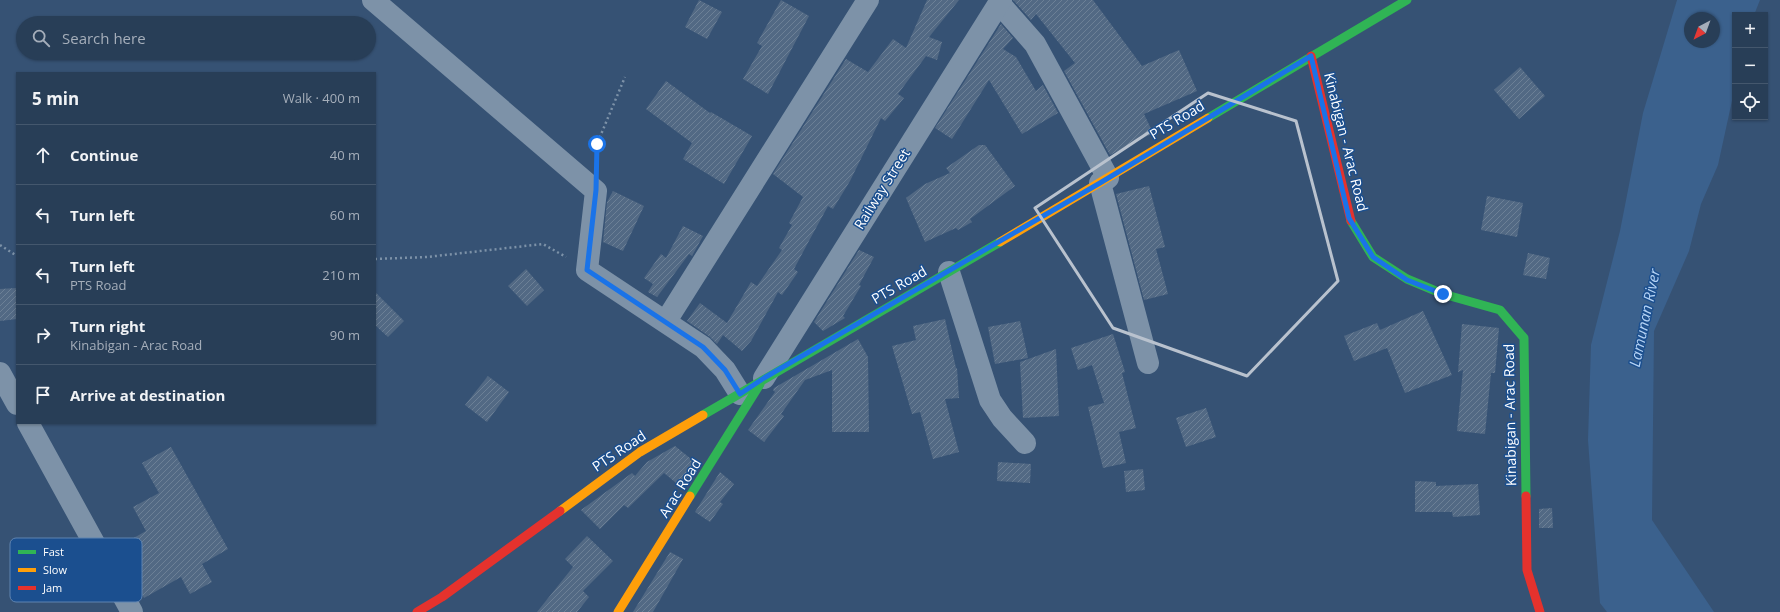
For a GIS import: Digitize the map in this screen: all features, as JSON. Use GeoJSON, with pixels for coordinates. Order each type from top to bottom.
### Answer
{"type":"FeatureCollection","features":[{"type":"Feature","properties":{"kind":"main road","name":"PTS Road"},"geometry":{"type":"LineString","coordinates":[[417,612],[442,596],[640,452],[740,394],[764,378],[949,272],[1407,0]]}},
{"type":"Feature","properties":{"kind":"main road","name":"Kinabigan - Arac Road"},"geometry":{"type":"LineString","coordinates":[[1311,56],[1349,218],[1373,257],[1407,280],[1443,294],[1500,310],[1524,338],[1527,570],[1540,612]]}},
{"type":"Feature","properties":{"kind":"main road","name":"Arac Road"},"geometry":{"type":"LineString","coordinates":[[618,612],[764,378]]}},
{"type":"Feature","properties":{"kind":"street"},"geometry":{"type":"LineString","coordinates":[[373,0],[596,190],[587,270],[703,347],[725,370],[740,394]]}},
{"type":"Feature","properties":{"kind":"street"},"geometry":{"type":"LineString","coordinates":[[666,321],[868,0]]}},
{"type":"Feature","properties":{"kind":"street"},"geometry":{"type":"LineString","coordinates":[[1000,1],[1034,44],[1104,180],[1148,363]]}},
{"type":"Feature","properties":{"kind":"street","name":"Railway Street"},"geometry":{"type":"LineString","coordinates":[[764,378],[1000,1]]}},
{"type":"Feature","properties":{"kind":"street"},"geometry":{"type":"LineString","coordinates":[[949,272],[990,400],[1002,418],[1025,443]]}},
{"type":"Feature","properties":{"kind":"street"},"geometry":{"type":"LineString","coordinates":[[0,373],[16,402]]}},
{"type":"Feature","properties":{"kind":"street"},"geometry":{"type":"LineString","coordinates":[[29,424],[91,538]]}},
{"type":"Feature","properties":{"kind":"street"},"geometry":{"type":"LineString","coordinates":[[126,602],[132,612]]}},
{"type":"Feature","properties":{"kind":"path"},"geometry":{"type":"LineString","coordinates":[[596,190],[597,144],[625,76]]}},
{"type":"Feature","properties":{"kind":"path"},"geometry":{"type":"LineString","coordinates":[[376,259],[427,257],[543,244],[587,270]]}},
{"type":"Feature","properties":{"kind":"path"},"geometry":{"type":"LineString","coordinates":[[0,246],[16,255]]}},
{"type":"Feature","properties":{"kind":"highlighted area"},"geometry":{"type":"Polygon","coordinates":[[[1208,93],[1296,121],[1338,281],[1247,376],[1113,328],[1035,208],[1208,93]]]}},
{"type":"Feature","properties":{"kind":"water","name":"Lamunan River"},"geometry":{"type":"Polygon","coordinates":[[[1677,0],[1760,0],[1755,12],[1732,12],[1732,101],[1718,165],[1701,204],[1689,251],[1654,331],[1652,520],[1714,612],[1607,612],[1600,603],[1588,440],[1591,345],[1620,231],[1643,113],[1677,0]]]}},
{"type":"Feature","properties":{"kind":"building"},"geometry":{"type":"Polygon","coordinates":[[[699,0],[722,12],[707,39],[685,27],[699,0]]]}},
{"type":"Feature","properties":{"kind":"building"},"geometry":{"type":"Polygon","coordinates":[[[781,0],[809,16],[768,94],[743,79],[762,46],[757,43],[781,0]]]}},
{"type":"Feature","properties":{"kind":"building"},"geometry":{"type":"Polygon","coordinates":[[[927,0],[959,0],[929,37],[942,42],[937,60],[926,56],[898,94],[904,98],[885,121],[881,118],[850,181],[833,209],[828,206],[810,239],[794,269],[798,272],[782,295],[778,292],[751,341],[742,351],[723,335],[717,344],[710,337],[687,321],[700,303],[727,323],[751,282],[757,286],[782,250],[779,248],[792,225],[789,223],[803,197],[773,174],[846,59],[868,72],[893,39],[906,48],[927,0]]]}},
{"type":"Feature","properties":{"kind":"building"},"geometry":{"type":"Polygon","coordinates":[[[1013,0],[1093,0],[1142,66],[1179,50],[1197,91],[1144,114],[1153,133],[1110,155],[1064,71],[1075,63],[1036,14],[1031,20],[1013,0]]]}},
{"type":"Feature","properties":{"kind":"building"},"geometry":{"type":"Polygon","coordinates":[[[1001,24],[1013,38],[1003,49],[1016,57],[1036,91],[1043,85],[1058,113],[1022,134],[989,80],[952,139],[935,128],[1001,24]]]}},
{"type":"Feature","properties":{"kind":"building"},"geometry":{"type":"Polygon","coordinates":[[[1520,67],[1545,96],[1519,119],[1494,90],[1520,67]]]}},
{"type":"Feature","properties":{"kind":"building"},"geometry":{"type":"Polygon","coordinates":[[[666,81],[710,113],[711,112],[752,136],[724,184],[683,159],[692,143],[646,109],[666,81]]]}},
{"type":"Feature","properties":{"kind":"building"},"geometry":{"type":"Polygon","coordinates":[[[979,145],[985,145],[1015,186],[970,219],[972,222],[958,230],[956,228],[925,242],[906,198],[925,184],[950,173],[946,168],[979,145]]]}},
{"type":"Feature","properties":{"kind":"building"},"geometry":{"type":"Polygon","coordinates":[[[1149,186],[1165,247],[1156,249],[1168,294],[1144,300],[1116,194],[1149,186]]]}},
{"type":"Feature","properties":{"kind":"building"},"geometry":{"type":"Polygon","coordinates":[[[613,191],[644,206],[623,251],[603,242],[607,202],[613,191]]]}},
{"type":"Feature","properties":{"kind":"building"},"geometry":{"type":"Polygon","coordinates":[[[1487,196],[1523,203],[1517,237],[1481,230],[1487,196]]]}},
{"type":"Feature","properties":{"kind":"building"},"geometry":{"type":"Polygon","coordinates":[[[683,226],[703,236],[692,256],[689,254],[657,297],[648,292],[653,284],[644,278],[661,254],[666,258],[683,226]]]}},
{"type":"Feature","properties":{"kind":"building"},"geometry":{"type":"Polygon","coordinates":[[[859,250],[874,257],[859,285],[861,286],[843,316],[845,318],[823,331],[814,322],[859,250]]]}},
{"type":"Feature","properties":{"kind":"building"},"geometry":{"type":"Polygon","coordinates":[[[1528,253],[1550,258],[1546,279],[1523,275],[1528,253]]]}},
{"type":"Feature","properties":{"kind":"building"},"geometry":{"type":"Polygon","coordinates":[[[526,269],[544,290],[527,306],[508,286],[526,269]]]}},
{"type":"Feature","properties":{"kind":"building"},"geometry":{"type":"Polygon","coordinates":[[[16,288],[16,319],[0,321],[0,289],[16,288]]]}},
{"type":"Feature","properties":{"kind":"building"},"geometry":{"type":"Polygon","coordinates":[[[376,293],[404,321],[388,337],[376,326],[376,293]]]}},
{"type":"Feature","properties":{"kind":"building"},"geometry":{"type":"Polygon","coordinates":[[[1423,311],[1452,375],[1405,393],[1387,348],[1354,361],[1344,336],[1377,323],[1380,330],[1423,311]]]}},
{"type":"Feature","properties":{"kind":"building"},"geometry":{"type":"Polygon","coordinates":[[[945,319],[957,368],[959,398],[945,399],[959,452],[933,459],[920,412],[912,414],[892,346],[916,340],[913,326],[945,319]]]}},
{"type":"Feature","properties":{"kind":"building"},"geometry":{"type":"Polygon","coordinates":[[[1020,321],[1028,358],[995,364],[988,327],[1020,321]]]}},
{"type":"Feature","properties":{"kind":"building"},"geometry":{"type":"Polygon","coordinates":[[[1462,324],[1499,328],[1495,373],[1491,373],[1485,434],[1457,431],[1463,370],[1458,372],[1462,324]]]}},
{"type":"Feature","properties":{"kind":"building"},"geometry":{"type":"Polygon","coordinates":[[[1113,334],[1125,372],[1122,373],[1136,428],[1119,432],[1126,463],[1103,468],[1088,407],[1104,403],[1092,365],[1078,370],[1071,348],[1113,334]]]}},
{"type":"Feature","properties":{"kind":"building"},"geometry":{"type":"Polygon","coordinates":[[[858,339],[868,357],[869,432],[832,432],[832,370],[805,380],[781,414],[784,416],[764,442],[748,430],[775,392],[773,390],[774,388],[858,339]]]}},
{"type":"Feature","properties":{"kind":"building"},"geometry":{"type":"Polygon","coordinates":[[[1056,349],[1059,416],[1023,418],[1020,362],[1056,349]]]}},
{"type":"Feature","properties":{"kind":"building"},"geometry":{"type":"Polygon","coordinates":[[[488,376],[509,392],[487,422],[465,405],[488,376]]]}},
{"type":"Feature","properties":{"kind":"building"},"geometry":{"type":"Polygon","coordinates":[[[1206,408],[1216,437],[1186,447],[1176,418],[1206,408]]]}},
{"type":"Feature","properties":{"kind":"building"},"geometry":{"type":"Polygon","coordinates":[[[675,446],[696,463],[681,487],[664,473],[628,508],[624,505],[600,529],[581,510],[632,473],[635,476],[647,462],[675,446]]]}},
{"type":"Feature","properties":{"kind":"building"},"geometry":{"type":"Polygon","coordinates":[[[171,447],[228,549],[202,564],[212,582],[190,594],[181,577],[144,598],[142,594],[142,538],[134,538],[146,531],[133,507],[159,493],[142,463],[171,447]]]}},
{"type":"Feature","properties":{"kind":"building"},"geometry":{"type":"Polygon","coordinates":[[[998,462],[1031,464],[1030,483],[997,481],[998,462]]]}},
{"type":"Feature","properties":{"kind":"building"},"geometry":{"type":"Polygon","coordinates":[[[1143,469],[1145,490],[1126,492],[1124,471],[1143,469]]]}},
{"type":"Feature","properties":{"kind":"building"},"geometry":{"type":"Polygon","coordinates":[[[720,472],[734,484],[720,502],[723,504],[710,522],[695,512],[720,472]]]}},
{"type":"Feature","properties":{"kind":"building"},"geometry":{"type":"Polygon","coordinates":[[[1415,481],[1436,482],[1436,486],[1478,484],[1480,515],[1453,517],[1452,512],[1415,512],[1415,481]]]}},
{"type":"Feature","properties":{"kind":"building"},"geometry":{"type":"Polygon","coordinates":[[[1552,508],[1553,528],[1539,528],[1539,509],[1552,508]]]}},
{"type":"Feature","properties":{"kind":"building"},"geometry":{"type":"Polygon","coordinates":[[[587,536],[613,561],[583,591],[589,597],[577,612],[537,612],[573,567],[565,559],[587,536]]]}},
{"type":"Feature","properties":{"kind":"building"},"geometry":{"type":"Polygon","coordinates":[[[670,552],[683,559],[653,612],[633,612],[670,552]]]}},
{"type":"Feature","properties":{"kind":"traffic: fast"},"geometry":{"type":"LineString","coordinates":[[1208,118],[1407,0]]}},
{"type":"Feature","properties":{"kind":"traffic: fast"},"geometry":{"type":"LineString","coordinates":[[1351,221],[1373,257],[1407,279],[1443,294],[1500,310],[1524,338],[1526,496]]}},
{"type":"Feature","properties":{"kind":"traffic: fast"},"geometry":{"type":"LineString","coordinates":[[703,415],[1000,242]]}},
{"type":"Feature","properties":{"kind":"traffic: fast"},"geometry":{"type":"LineString","coordinates":[[690,496],[760,384]]}},
{"type":"Feature","properties":{"kind":"traffic: slow"},"geometry":{"type":"LineString","coordinates":[[1000,242],[1208,118]]}},
{"type":"Feature","properties":{"kind":"traffic: slow"},"geometry":{"type":"LineString","coordinates":[[560,511],[640,452],[703,415]]}},
{"type":"Feature","properties":{"kind":"traffic: slow"},"geometry":{"type":"LineString","coordinates":[[618,612],[690,496]]}},
{"type":"Feature","properties":{"kind":"traffic: jam"},"geometry":{"type":"LineString","coordinates":[[1311,56],[1351,221]]}},
{"type":"Feature","properties":{"kind":"traffic: jam"},"geometry":{"type":"LineString","coordinates":[[1526,496],[1527,570],[1540,612]]}},
{"type":"Feature","properties":{"kind":"traffic: jam"},"geometry":{"type":"LineString","coordinates":[[417,612],[442,597],[560,511]]}},
{"type":"Feature","properties":{"kind":"route"},"geometry":{"type":"LineString","coordinates":[[597,144],[596,190],[587,270],[703,347],[725,370],[740,394],[764,378],[1100,183],[1311,56],[1349,218],[1373,257],[1407,280],[1443,294]]}}]}
